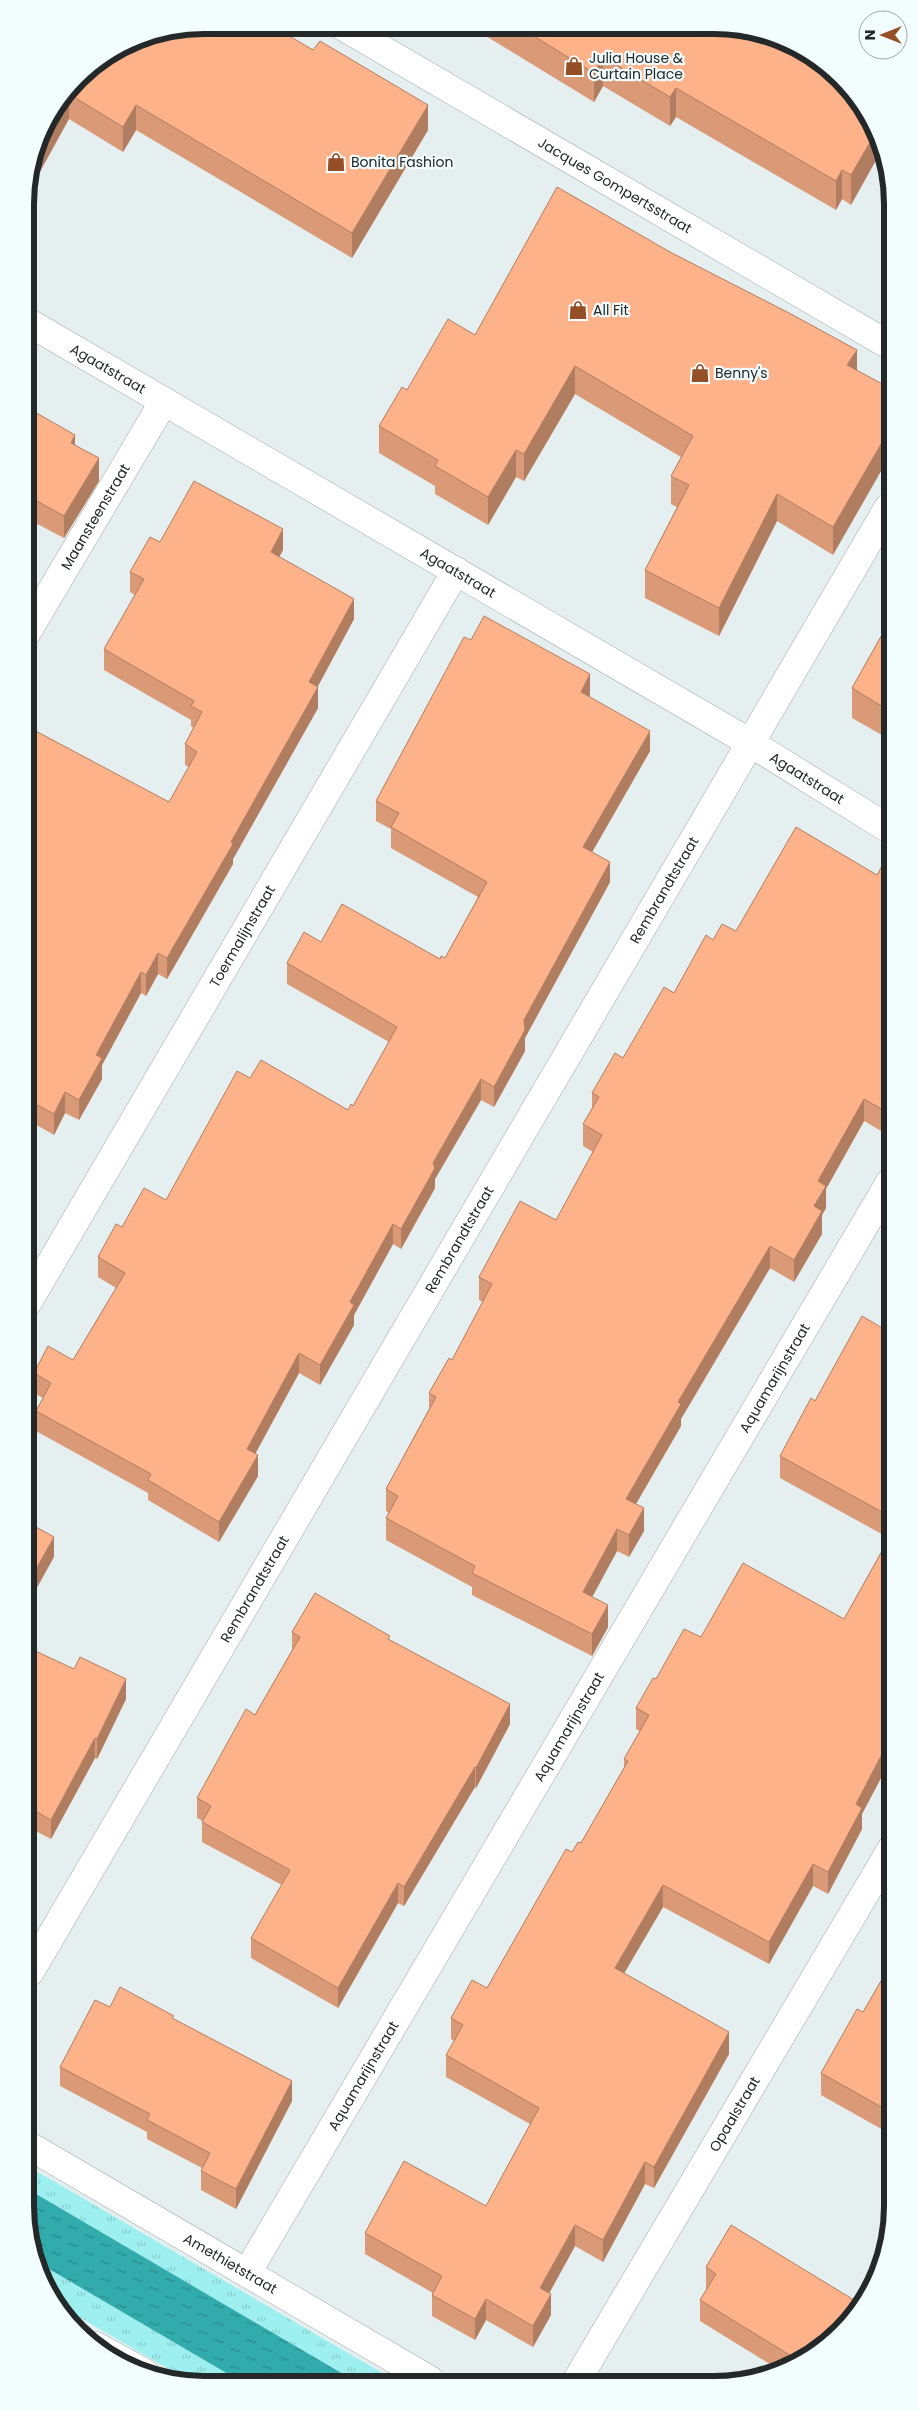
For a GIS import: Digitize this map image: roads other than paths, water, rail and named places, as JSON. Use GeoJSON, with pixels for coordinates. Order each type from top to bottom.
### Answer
{"type":"FeatureCollection","features":[{"type":"Feature","properties":{"kind":"street","name":"Jacques Gompertsstraat"},"geometry":{"type":"LineString","coordinates":[[356,34],[884,342]]}},
{"type":"Feature","properties":{"kind":"street","name":"Agaatstraat"},"geometry":{"type":"LineString","coordinates":[[34,326],[749,742],[884,826]]}},
{"type":"Feature","properties":{"kind":"street","name":"Maansteenstraat"},"geometry":{"type":"LineString","coordinates":[[34,620],[164,401]]}},
{"type":"Feature","properties":{"kind":"street","name":"Rembrandtstraat"},"geometry":{"type":"LineString","coordinates":[[34,1965],[749,742],[884,515]]}},
{"type":"Feature","properties":{"kind":"street","name":"Toermalijnstraat"},"geometry":{"type":"LineString","coordinates":[[34,1292],[456,571]]}},
{"type":"Feature","properties":{"kind":"street","name":"Aquamarijnstraat"},"geometry":{"type":"LineString","coordinates":[[247,2273],[884,1192]]}},
{"type":"Feature","properties":{"kind":"street","name":"Opaalstraat"},"geometry":{"type":"LineString","coordinates":[[579,2376],[884,1862]]}},
{"type":"Feature","properties":{"kind":"street","name":"Amethietstraat"},"geometry":{"type":"LineString","coordinates":[[34,2149],[423,2376]]}},
{"type":"Feature","properties":{"kind":"water"},"geometry":{"type":"Polygon","coordinates":[[[34,2193],[346,2376],[231,2376],[46,2267],[35,2228],[34,2193]]]}},
{"type":"Feature","properties":{"kind":"place","name":"Julia House & Curtain Place"},"geometry":{"type":"Point","coordinates":[574,66]}},
{"type":"Feature","properties":{"kind":"place","name":"Bonita Fashion"},"geometry":{"type":"Point","coordinates":[336,162]}},
{"type":"Feature","properties":{"kind":"place","name":"All Fit"},"geometry":{"type":"Point","coordinates":[578,310]}},
{"type":"Feature","properties":{"kind":"place","name":"Benny's"},"geometry":{"type":"Point","coordinates":[700,373]}}]}
